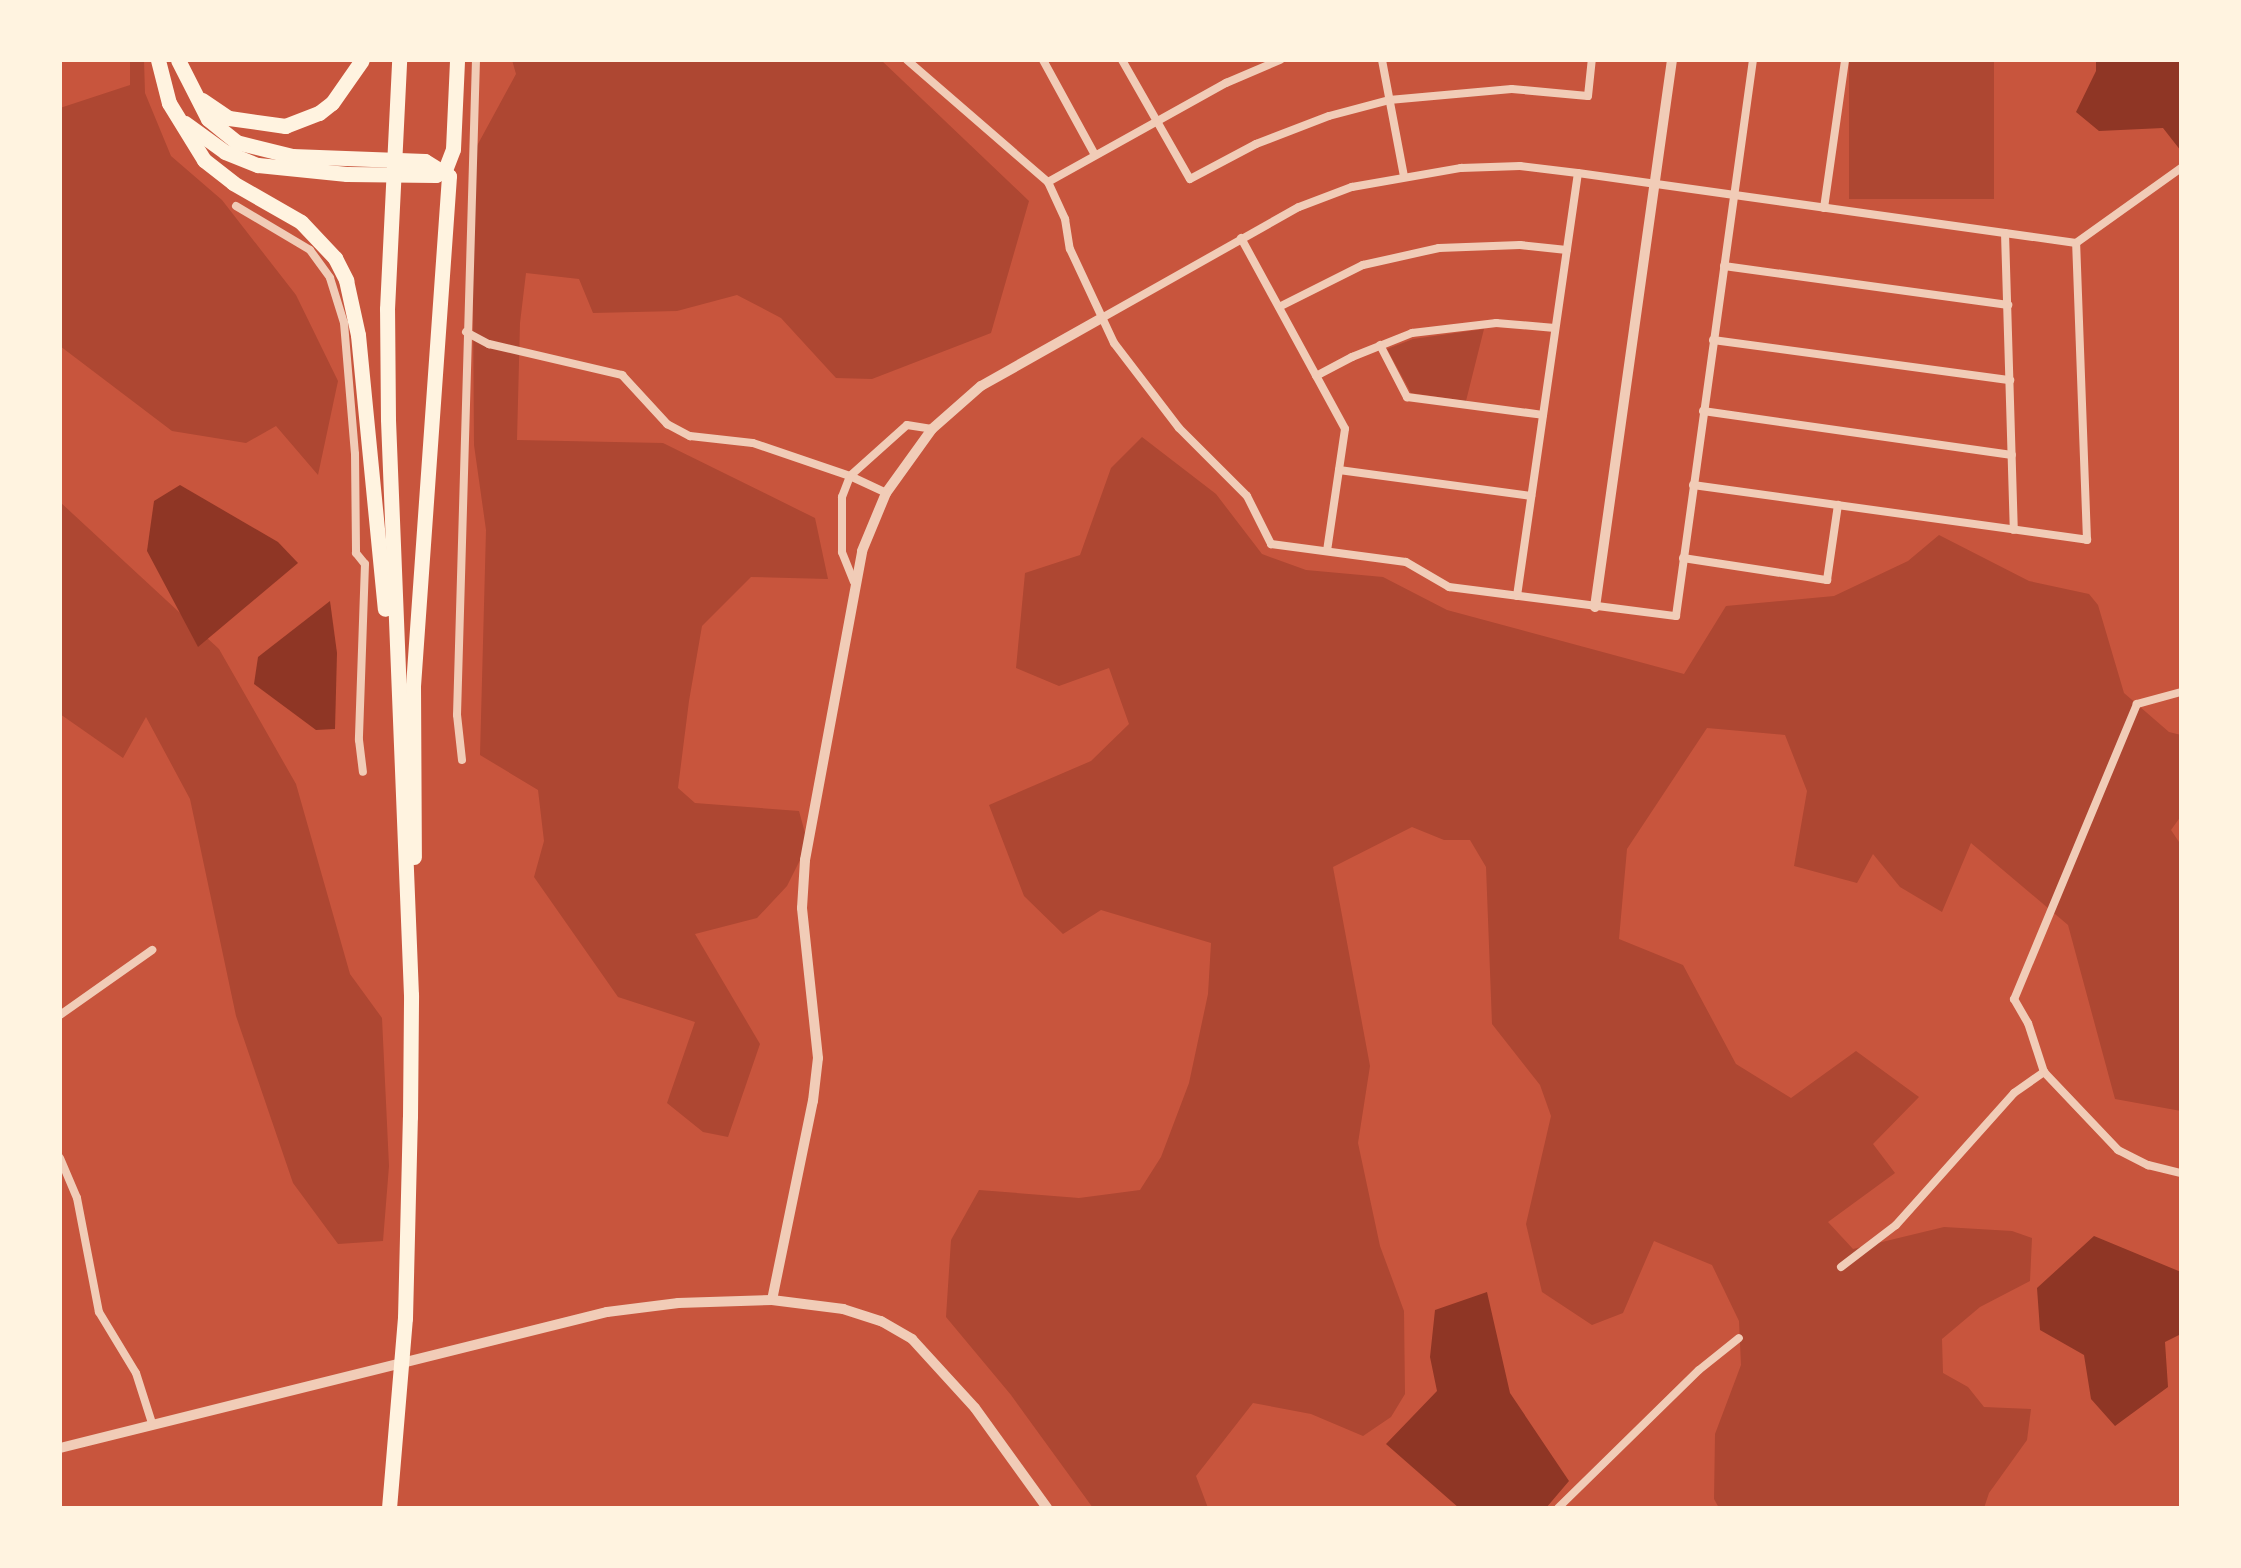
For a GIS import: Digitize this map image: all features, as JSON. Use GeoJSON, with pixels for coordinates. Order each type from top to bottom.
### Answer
{"type":"FeatureCollection","features":[{"type":"Feature","properties":{"kind":"highway"},"geometry":{"type":"LineString","coordinates":[[158,60],[169,103],[204,160],[233,183],[300,222],[336,258],[346,280],[358,335],[388,633]]}},
{"type":"Feature","properties":{"kind":"highway"},"geometry":{"type":"LineString","coordinates":[[178,60],[188,87],[208,119],[236,142],[272,153],[348,166]]}},
{"type":"Feature","properties":{"kind":"highway"},"geometry":{"type":"LineString","coordinates":[[188,87],[229,118],[284,126],[319,113],[332,103],[362,60]]}},
{"type":"Feature","properties":{"kind":"highway"},"geometry":{"type":"LineString","coordinates":[[389,60],[380,308],[388,633],[410,1117]]}},
{"type":"Feature","properties":{"kind":"highway"},"geometry":{"type":"LineString","coordinates":[[398,60],[390,202],[388,400],[411,995]]}},
{"type":"Feature","properties":{"kind":"highway"},"geometry":{"type":"LineString","coordinates":[[389,1508],[405,1318],[414,686],[451,197],[445,170],[454,149],[457,60]]}},
{"type":"Feature","properties":{"kind":"highway"},"geometry":{"type":"LineString","coordinates":[[169,103],[196,134],[242,160],[280,168],[445,170]]}},
{"type":"Feature","properties":{"kind":"street"},"geometry":{"type":"LineString","coordinates":[[462,760],[457,715],[476,60]]}},
{"type":"Feature","properties":{"kind":"street"},"geometry":{"type":"LineString","coordinates":[[910,63],[922,60]]}},
{"type":"Feature","properties":{"kind":"street"},"geometry":{"type":"LineString","coordinates":[[1043,60],[1095,155]]}},
{"type":"Feature","properties":{"kind":"street"},"geometry":{"type":"LineString","coordinates":[[1122,60],[1190,179],[1256,144],[1328,116],[1390,100],[1512,90],[1588,96],[1592,60]]}},
{"type":"Feature","properties":{"kind":"street"},"geometry":{"type":"LineString","coordinates":[[1048,182],[1156,120],[1280,60]]}},
{"type":"Feature","properties":{"kind":"street"},"geometry":{"type":"LineString","coordinates":[[1382,60],[1404,176]]}},
{"type":"Feature","properties":{"kind":"street"},"geometry":{"type":"LineString","coordinates":[[1596,607],[1672,60]]}},
{"type":"Feature","properties":{"kind":"street"},"geometry":{"type":"LineString","coordinates":[[910,63],[1048,182],[1100,320],[1179,428],[1247,496],[1271,544],[1406,562],[1450,587],[1676,616],[1753,60]]}},
{"type":"Feature","properties":{"kind":"street"},"geometry":{"type":"LineString","coordinates":[[1824,208],[1844,60]]}},
{"type":"Feature","properties":{"kind":"street"},"geometry":{"type":"LineString","coordinates":[[772,1300],[813,1101],[818,1058],[802,908],[805,860],[854,582],[886,494],[932,429],[981,386],[1241,238],[1334,194],[1404,176],[1520,166],[2076,243],[2181,168]]}},
{"type":"Feature","properties":{"kind":"street"},"geometry":{"type":"LineString","coordinates":[[1516,596],[1578,173]]}},
{"type":"Feature","properties":{"kind":"street"},"geometry":{"type":"LineString","coordinates":[[236,206],[310,250],[330,278],[344,323],[355,454],[356,554],[365,564],[359,740],[363,772]]}},
{"type":"Feature","properties":{"kind":"street"},"geometry":{"type":"LineString","coordinates":[[2006,233],[2014,530]]}},
{"type":"Feature","properties":{"kind":"street"},"geometry":{"type":"LineString","coordinates":[[1241,238],[1346,429],[1327,551]]}},
{"type":"Feature","properties":{"kind":"street"},"geometry":{"type":"LineString","coordinates":[[1693,485],[2086,540],[2076,243]]}},
{"type":"Feature","properties":{"kind":"street"},"geometry":{"type":"LineString","coordinates":[[1278,306],[1334,278],[1397,256],[1480,245],[1566,250]]}},
{"type":"Feature","properties":{"kind":"street"},"geometry":{"type":"LineString","coordinates":[[1724,266],[2008,305]]}},
{"type":"Feature","properties":{"kind":"street"},"geometry":{"type":"LineString","coordinates":[[1316,376],[1380,345],[1452,326],[1496,323],[1555,328]]}},
{"type":"Feature","properties":{"kind":"street"},"geometry":{"type":"LineString","coordinates":[[466,332],[489,344],[622,375],[666,424],[690,436],[753,443],[850,476],[886,494]]}},
{"type":"Feature","properties":{"kind":"street"},"geometry":{"type":"LineString","coordinates":[[1713,340],[2010,380]]}},
{"type":"Feature","properties":{"kind":"street"},"geometry":{"type":"LineString","coordinates":[[1380,345],[1407,397],[1543,416]]}},
{"type":"Feature","properties":{"kind":"street"},"geometry":{"type":"LineString","coordinates":[[1703,411],[2012,455]]}},
{"type":"Feature","properties":{"kind":"street"},"geometry":{"type":"LineString","coordinates":[[854,582],[842,552],[842,497],[850,476],[907,425],[932,429]]}},
{"type":"Feature","properties":{"kind":"street"},"geometry":{"type":"LineString","coordinates":[[1339,470],[1531,496]]}},
{"type":"Feature","properties":{"kind":"street"},"geometry":{"type":"LineString","coordinates":[[1682,558],[1827,580],[1838,505]]}},
{"type":"Feature","properties":{"kind":"street"},"geometry":{"type":"LineString","coordinates":[[2181,692],[2137,704],[2016,985],[2014,999],[2028,1023],[2044,1072],[2118,1150],[2148,1165],[2181,1173]]}},
{"type":"Feature","properties":{"kind":"street"},"geometry":{"type":"LineString","coordinates":[[60,1015],[152,950]]}},
{"type":"Feature","properties":{"kind":"street"},"geometry":{"type":"LineString","coordinates":[[1841,1267],[1896,1225],[2014,1093],[2044,1072]]}},
{"type":"Feature","properties":{"kind":"street"},"geometry":{"type":"LineString","coordinates":[[60,1158],[76,1198],[99,1312],[136,1373],[152,1423]]}},
{"type":"Feature","properties":{"kind":"street"},"geometry":{"type":"LineString","coordinates":[[60,1448],[607,1312],[678,1303],[772,1300],[843,1309],[880,1321],[912,1339],[975,1408],[1048,1508]]}},
{"type":"Feature","properties":{"kind":"street"},"geometry":{"type":"LineString","coordinates":[[1558,1508],[1699,1370],[1739,1338]]}},
{"type":"Feature","properties":{"kind":"shaded area"},"geometry":{"type":"Polygon","coordinates":[[[130,60],[144,60],[145,93],[171,156],[222,200],[296,295],[338,381],[318,475],[276,426],[246,443],[172,431],[60,346],[60,108],[130,85],[130,60]]]}},
{"type":"Feature","properties":{"kind":"shaded area"},"geometry":{"type":"Polygon","coordinates":[[[512,60],[881,60],[1029,201],[991,333],[872,379],[836,378],[781,318],[737,295],[677,311],[593,313],[579,279],[526,273],[520,323],[517,440],[663,443],[815,518],[828,579],[751,577],[702,626],[689,701],[678,788],[695,803],[799,811],[808,844],[787,886],[757,918],[695,934],[760,1044],[728,1137],[703,1132],[667,1103],[695,1022],[618,997],[534,877],[544,841],[538,790],[480,755],[486,530],[474,445],[472,155],[516,74],[512,60]]]}},
{"type":"Feature","properties":{"kind":"shaded area"},"geometry":{"type":"Polygon","coordinates":[[[1849,60],[1994,60],[1994,199],[1849,199],[1849,60]]]}},
{"type":"Feature","properties":{"kind":"shaded area"},"geometry":{"type":"Polygon","coordinates":[[[2096,60],[2181,60],[2181,151],[2163,128],[2099,131],[2076,112],[2096,71],[2096,60]]]}},
{"type":"Feature","properties":{"kind":"shaded area"},"geometry":{"type":"Polygon","coordinates":[[[1484,329],[1466,401],[1411,393],[1387,349],[1413,339],[1484,329]]]}},
{"type":"Feature","properties":{"kind":"shaded area"},"geometry":{"type":"Polygon","coordinates":[[[1142,437],[1216,494],[1262,554],[1306,570],[1383,577],[1447,610],[1684,674],[1726,606],[1834,596],[1908,561],[1939,535],[2029,581],[2089,594],[2098,605],[2124,693],[2169,732],[2181,735],[2181,816],[2171,830],[2181,845],[2181,1111],[2115,1099],[2068,925],[1971,843],[1942,912],[1900,887],[1873,854],[1857,883],[1794,866],[1807,791],[1785,735],[1707,728],[1627,849],[1619,939],[1683,965],[1736,1064],[1791,1098],[1856,1051],[1919,1097],[1873,1144],[1895,1173],[1828,1222],[1853,1249],[1944,1227],[2012,1231],[2032,1238],[2030,1281],[1980,1307],[1942,1339],[1943,1373],[1968,1387],[1984,1407],[2031,1409],[2027,1440],[1989,1493],[1984,1508],[1719,1508],[1714,1499],[1715,1434],[1741,1365],[1739,1321],[1712,1265],[1654,1241],[1623,1313],[1592,1325],[1542,1292],[1526,1224],[1551,1116],[1540,1085],[1492,1024],[1486,867],[1470,840],[1444,840],[1412,827],[1333,867],[1370,1066],[1358,1143],[1380,1246],[1404,1311],[1405,1394],[1391,1417],[1363,1436],[1311,1414],[1253,1403],[1196,1476],[1208,1508],[1093,1508],[1011,1395],[946,1317],[951,1240],[979,1190],[1079,1198],[1140,1190],[1161,1157],[1189,1083],[1208,994],[1211,943],[1101,910],[1063,934],[1024,896],[989,805],[1091,761],[1129,724],[1109,668],[1059,686],[1016,668],[1025,573],[1080,555],[1111,468],[1142,437]]]}},
{"type":"Feature","properties":{"kind":"shaded area"},"geometry":{"type":"Polygon","coordinates":[[[180,485],[278,542],[298,563],[198,647],[147,551],[154,501],[180,485]]]}},
{"type":"Feature","properties":{"kind":"shaded area"},"geometry":{"type":"Polygon","coordinates":[[[60,502],[219,649],[296,784],[350,974],[382,1018],[389,1166],[383,1241],[338,1244],[293,1183],[236,1016],[190,799],[146,717],[123,758],[60,714],[60,502]]]}},
{"type":"Feature","properties":{"kind":"shaded area"},"geometry":{"type":"Polygon","coordinates":[[[330,601],[337,653],[335,729],[316,730],[254,684],[258,657],[330,601]]]}},
{"type":"Feature","properties":{"kind":"shaded area"},"geometry":{"type":"Polygon","coordinates":[[[2094,1236],[2181,1272],[2181,1334],[2165,1342],[2168,1387],[2115,1426],[2091,1399],[2084,1355],[2040,1330],[2037,1288],[2094,1236]]]}},
{"type":"Feature","properties":{"kind":"shaded area"},"geometry":{"type":"Polygon","coordinates":[[[1487,1292],[1510,1393],[1569,1481],[1546,1508],[1459,1508],[1386,1444],[1437,1391],[1430,1357],[1435,1310],[1487,1292]]]}}]}
